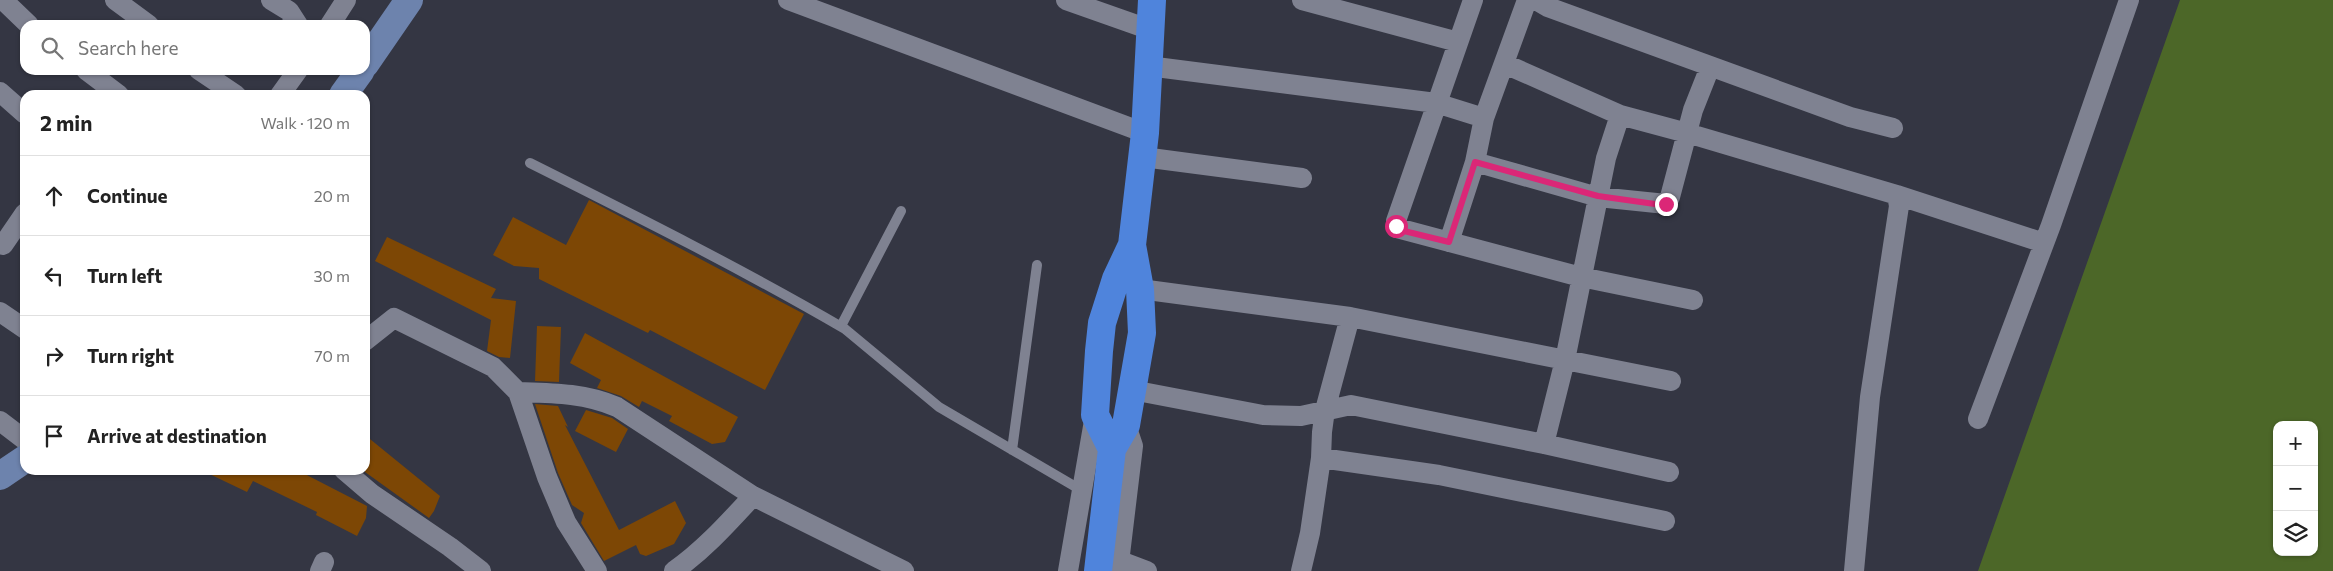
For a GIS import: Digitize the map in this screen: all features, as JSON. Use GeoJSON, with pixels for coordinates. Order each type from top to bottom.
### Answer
{"type":"FeatureCollection","features":[{"type":"Feature","properties":{"kind":"highway"},"geometry":{"type":"LineString","coordinates":[[1112,449],[1126,426],[1142,333],[1140,289],[1132,246],[1144,145],[1152,0]]}},
{"type":"Feature","properties":{"kind":"highway"},"geometry":{"type":"LineString","coordinates":[[1111,567],[1112,449],[1094,416],[1102,323],[1116,278],[1132,246]]}},
{"type":"Feature","properties":{"kind":"highway"},"geometry":{"type":"LineString","coordinates":[[1099,351],[1106,365],[1123,369],[1139,354]]}},
{"type":"Feature","properties":{"kind":"main road"},"geometry":{"type":"LineString","coordinates":[[370,57],[409,0]]}},
{"type":"Feature","properties":{"kind":"main road"},"geometry":{"type":"LineString","coordinates":[[347,90],[357,75]]}},
{"type":"Feature","properties":{"kind":"main road"},"geometry":{"type":"LineString","coordinates":[[0,476],[20,462]]}},
{"type":"Feature","properties":{"kind":"street"},"geometry":{"type":"LineString","coordinates":[[3,0],[25,20]]}},
{"type":"Feature","properties":{"kind":"street"},"geometry":{"type":"LineString","coordinates":[[115,0],[141,20]]}},
{"type":"Feature","properties":{"kind":"street"},"geometry":{"type":"LineString","coordinates":[[271,0],[288,11],[294,20]]}},
{"type":"Feature","properties":{"kind":"street"},"geometry":{"type":"LineString","coordinates":[[333,20],[346,0]]}},
{"type":"Feature","properties":{"kind":"street"},"geometry":{"type":"LineString","coordinates":[[788,0],[811,4],[1144,145],[1302,178]]}},
{"type":"Feature","properties":{"kind":"street"},"geometry":{"type":"LineString","coordinates":[[1066,0],[1151,30]]}},
{"type":"Feature","properties":{"kind":"street"},"geometry":{"type":"LineString","coordinates":[[1302,0],[1458,42]]}},
{"type":"Feature","properties":{"kind":"street"},"geometry":{"type":"LineString","coordinates":[[1473,0],[1396,223],[1400,230],[1581,277],[1693,300]]}},
{"type":"Feature","properties":{"kind":"street"},"geometry":{"type":"LineString","coordinates":[[1449,242],[1475,162],[1484,118],[1528,0]]}},
{"type":"Feature","properties":{"kind":"street"},"geometry":{"type":"LineString","coordinates":[[1536,0],[1548,7],[1710,67],[1850,117],[1893,128]]}},
{"type":"Feature","properties":{"kind":"street"},"geometry":{"type":"LineString","coordinates":[[1978,419],[2044,244],[2128,0]]}},
{"type":"Feature","properties":{"kind":"street"},"geometry":{"type":"LineString","coordinates":[[1505,64],[1620,116],[1687,133],[1897,195],[2044,244]]}},
{"type":"Feature","properties":{"kind":"street"},"geometry":{"type":"LineString","coordinates":[[1148,66],[1436,104],[1484,118]]}},
{"type":"Feature","properties":{"kind":"street"},"geometry":{"type":"LineString","coordinates":[[1475,162],[1598,196],[1666,204],[1670,197],[1693,110],[1710,67]]}},
{"type":"Feature","properties":{"kind":"street"},"geometry":{"type":"LineString","coordinates":[[92,75],[112,90]]}},
{"type":"Feature","properties":{"kind":"street"},"geometry":{"type":"LineString","coordinates":[[206,75],[229,90]]}},
{"type":"Feature","properties":{"kind":"street"},"geometry":{"type":"LineString","coordinates":[[284,90],[294,75]]}},
{"type":"Feature","properties":{"kind":"street"},"geometry":{"type":"LineString","coordinates":[[0,92],[20,110]]}},
{"type":"Feature","properties":{"kind":"street"},"geometry":{"type":"LineString","coordinates":[[1544,444],[1565,360],[1606,158],[1620,116]]}},
{"type":"Feature","properties":{"kind":"street"},"geometry":{"type":"LineString","coordinates":[[1854,571],[1870,397],[1899,206],[1897,195]]}},
{"type":"Feature","properties":{"kind":"street"},"geometry":{"type":"LineString","coordinates":[[3,245],[20,220]]}},
{"type":"Feature","properties":{"kind":"street"},"geometry":{"type":"LineString","coordinates":[[1140,289],[1350,317],[1672,381]]}},
{"type":"Feature","properties":{"kind":"street"},"geometry":{"type":"LineString","coordinates":[[0,312],[20,326]]}},
{"type":"Feature","properties":{"kind":"street"},"geometry":{"type":"LineString","coordinates":[[1301,571],[1310,533],[1321,458],[1325,410],[1350,317]]}},
{"type":"Feature","properties":{"kind":"street"},"geometry":{"type":"LineString","coordinates":[[370,337],[394,318],[493,367],[518,392],[547,477],[562,513],[597,571]]}},
{"type":"Feature","properties":{"kind":"street"},"geometry":{"type":"LineString","coordinates":[[1132,390],[1263,415],[1301,416],[1350,405],[1544,444],[1669,472]]}},
{"type":"Feature","properties":{"kind":"street"},"geometry":{"type":"LineString","coordinates":[[518,392],[563,393],[598,398],[617,407],[753,496],[904,571]]}},
{"type":"Feature","properties":{"kind":"street"},"geometry":{"type":"LineString","coordinates":[[1068,571],[1094,416]]}},
{"type":"Feature","properties":{"kind":"street"},"geometry":{"type":"LineString","coordinates":[[0,421],[20,436]]}},
{"type":"Feature","properties":{"kind":"street"},"geometry":{"type":"LineString","coordinates":[[1126,426],[1133,446],[1111,567],[1147,571]]}},
{"type":"Feature","properties":{"kind":"street"},"geometry":{"type":"LineString","coordinates":[[1321,458],[1439,475],[1665,521]]}},
{"type":"Feature","properties":{"kind":"street"},"geometry":{"type":"LineString","coordinates":[[350,475],[372,494],[450,547],[480,571]]}},
{"type":"Feature","properties":{"kind":"street"},"geometry":{"type":"LineString","coordinates":[[674,571],[691,560],[753,496]]}},
{"type":"Feature","properties":{"kind":"lane"},"geometry":{"type":"LineString","coordinates":[[530,162],[745,271],[841,326],[939,407],[1081,490]]}},
{"type":"Feature","properties":{"kind":"lane"},"geometry":{"type":"LineString","coordinates":[[841,326],[901,211]]}},
{"type":"Feature","properties":{"kind":"lane"},"geometry":{"type":"LineString","coordinates":[[1012,450],[1038,266]]}},
{"type":"Feature","properties":{"kind":"green space"},"geometry":{"type":"Polygon","coordinates":[[[2180,0],[2333,0],[2333,571],[1978,571],[2180,0]]]}},
{"type":"Feature","properties":{"kind":"building"},"geometry":{"type":"Polygon","coordinates":[[[589,200],[804,314],[765,390],[650,330],[648,333],[539,279],[539,268],[514,266],[493,255],[513,217],[566,245],[589,200]]]}},
{"type":"Feature","properties":{"kind":"building"},"geometry":{"type":"Polygon","coordinates":[[[387,237],[496,289],[491,298],[516,301],[510,358],[499,357],[487,351],[491,320],[375,261],[387,237]]]}},
{"type":"Feature","properties":{"kind":"building"},"geometry":{"type":"Polygon","coordinates":[[[537,326],[561,327],[559,382],[535,381],[537,326]]]}},
{"type":"Feature","properties":{"kind":"building"},"geometry":{"type":"Polygon","coordinates":[[[585,333],[738,417],[725,442],[712,444],[669,421],[672,416],[642,401],[639,407],[621,396],[597,388],[601,380],[570,363],[585,333]]]}},
{"type":"Feature","properties":{"kind":"building"},"geometry":{"type":"Polygon","coordinates":[[[535,404],[558,406],[568,427],[565,425],[619,530],[675,501],[686,523],[674,544],[646,556],[640,554],[636,545],[604,561],[581,523],[584,513],[572,505],[558,473],[535,404]]]}},
{"type":"Feature","properties":{"kind":"building"},"geometry":{"type":"Polygon","coordinates":[[[586,410],[612,418],[628,429],[616,452],[575,431],[586,410]]]}},
{"type":"Feature","properties":{"kind":"building"},"geometry":{"type":"Polygon","coordinates":[[[370,439],[440,496],[429,518],[369,475],[370,439]]]}},
{"type":"Feature","properties":{"kind":"building"},"geometry":{"type":"Polygon","coordinates":[[[211,475],[307,475],[367,506],[366,518],[357,536],[316,515],[317,512],[253,481],[247,492],[211,475]]]}},
{"type":"Feature","properties":{"kind":"route"},"geometry":{"type":"LineString","coordinates":[[1396,226],[1400,230],[1449,242],[1475,162],[1598,196],[1666,204]]}}]}
